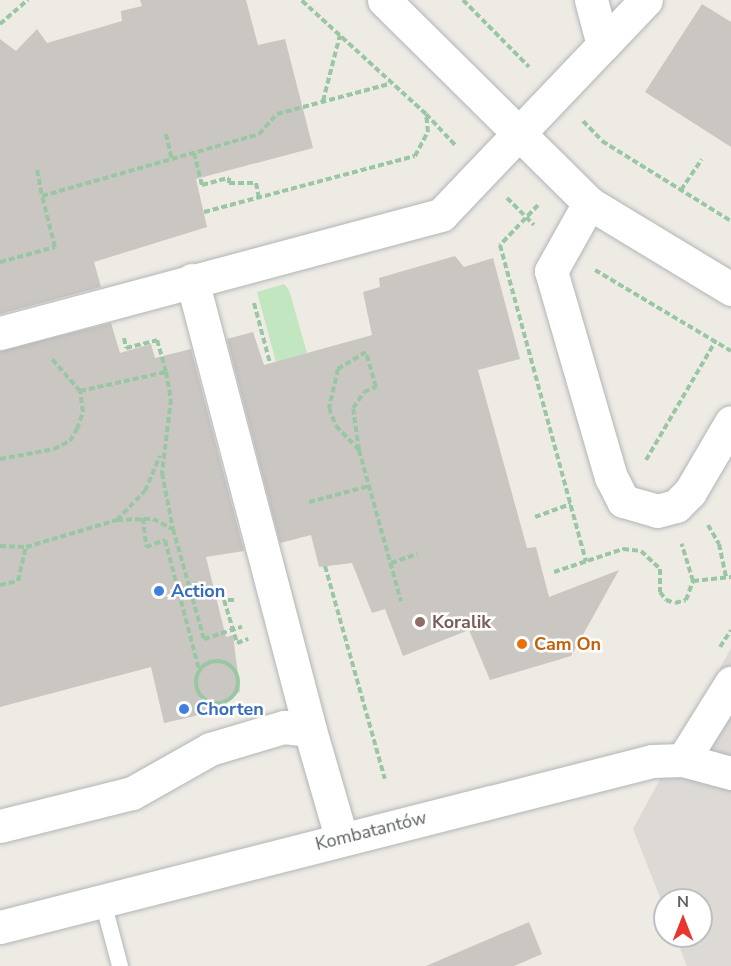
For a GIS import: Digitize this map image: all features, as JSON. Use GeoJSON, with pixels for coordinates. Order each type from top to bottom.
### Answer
{"type":"FeatureCollection","features":[{"type":"Feature","properties":{"kind":"street"},"geometry":{"type":"LineString","coordinates":[[384,0],[521,133],[589,203],[731,289]]}},
{"type":"Feature","properties":{"kind":"street"},"geometry":{"type":"LineString","coordinates":[[591,0],[603,45]]}},
{"type":"Feature","properties":{"kind":"street"},"geometry":{"type":"LineString","coordinates":[[0,333],[441,215],[646,0]]}},
{"type":"Feature","properties":{"kind":"street"},"geometry":{"type":"LineString","coordinates":[[589,203],[551,271],[611,477],[623,501],[657,511],[676,506],[690,492],[731,422]]}},
{"type":"Feature","properties":{"kind":"street"},"geometry":{"type":"LineString","coordinates":[[192,280],[310,730],[341,837]]}},
{"type":"Feature","properties":{"kind":"street"},"geometry":{"type":"LineString","coordinates":[[682,760],[731,684]]}},
{"type":"Feature","properties":{"kind":"street"},"geometry":{"type":"LineString","coordinates":[[0,826],[132,793],[210,749],[284,727],[310,730]]}},
{"type":"Feature","properties":{"kind":"street","name":"Kombatantów"},"geometry":{"type":"LineString","coordinates":[[4,927],[341,837],[652,761],[682,760],[731,773]]}},
{"type":"Feature","properties":{"kind":"lane"},"geometry":{"type":"LineString","coordinates":[[103,902],[120,966]]}},
{"type":"Feature","properties":{"kind":"path"},"geometry":{"type":"LineString","coordinates":[[0,24],[28,0]]}},
{"type":"Feature","properties":{"kind":"path"},"geometry":{"type":"LineString","coordinates":[[204,212],[415,156],[428,132],[426,114],[389,84],[301,0]]}},
{"type":"Feature","properties":{"kind":"path"},"geometry":{"type":"LineString","coordinates":[[463,0],[602,141],[731,221]]}},
{"type":"Feature","properties":{"kind":"path"},"geometry":{"type":"LineString","coordinates":[[322,102],[340,35]]}},
{"type":"Feature","properties":{"kind":"path"},"geometry":{"type":"LineString","coordinates":[[42,196],[259,134],[277,114],[389,84]]}},
{"type":"Feature","properties":{"kind":"path"},"geometry":{"type":"LineString","coordinates":[[166,134],[172,159]]}},
{"type":"Feature","properties":{"kind":"path"},"geometry":{"type":"LineString","coordinates":[[194,153],[202,185],[229,178],[229,183],[256,183],[259,198]]}},
{"type":"Feature","properties":{"kind":"path"},"geometry":{"type":"LineString","coordinates":[[681,190],[702,159]]}},
{"type":"Feature","properties":{"kind":"path"},"geometry":{"type":"LineString","coordinates":[[0,262],[55,247],[37,170]]}},
{"type":"Feature","properties":{"kind":"path"},"geometry":{"type":"LineString","coordinates":[[126,348],[157,340],[166,372],[171,399],[162,450],[163,480],[173,530],[204,639],[242,629],[239,619]]}},
{"type":"Feature","properties":{"kind":"path"},"geometry":{"type":"LineString","coordinates":[[623,549],[623,501],[715,342]]}},
{"type":"Feature","properties":{"kind":"path"},"geometry":{"type":"LineString","coordinates":[[359,450],[331,418],[330,392],[338,369],[366,352],[376,387],[364,392],[353,408],[359,450],[401,601]]}},
{"type":"Feature","properties":{"kind":"path"},"geometry":{"type":"LineString","coordinates":[[0,459],[34,454],[70,441],[83,412],[80,391],[50,357]]}},
{"type":"Feature","properties":{"kind":"path"},"geometry":{"type":"LineString","coordinates":[[80,391],[166,372]]}},
{"type":"Feature","properties":{"kind":"path"},"geometry":{"type":"LineString","coordinates":[[117,520],[145,490],[162,450]]}},
{"type":"Feature","properties":{"kind":"path"},"geometry":{"type":"LineString","coordinates":[[309,502],[369,486]]}},
{"type":"Feature","properties":{"kind":"path"},"geometry":{"type":"LineString","coordinates":[[535,516],[571,504]]}},
{"type":"Feature","properties":{"kind":"path"},"geometry":{"type":"LineString","coordinates":[[0,546],[26,547],[117,520],[143,518],[164,523],[173,530]]}},
{"type":"Feature","properties":{"kind":"path"},"geometry":{"type":"LineString","coordinates":[[143,518],[146,547],[165,540],[199,670],[196,684],[207,699],[221,702],[232,695],[237,676],[229,665],[217,661],[199,670]]}},
{"type":"Feature","properties":{"kind":"path"},"geometry":{"type":"LineString","coordinates":[[693,581],[728,577],[719,544],[704,521]]}},
{"type":"Feature","properties":{"kind":"path"},"geometry":{"type":"LineString","coordinates":[[554,572],[623,549],[641,551],[660,569],[660,592],[666,600],[686,600],[693,581],[681,539]]}},
{"type":"Feature","properties":{"kind":"path"},"geometry":{"type":"LineString","coordinates":[[0,585],[18,581],[26,547]]}},
{"type":"Feature","properties":{"kind":"path"},"geometry":{"type":"LineString","coordinates":[[391,563],[417,554]]}},
{"type":"Feature","properties":{"kind":"path"},"geometry":{"type":"LineString","coordinates":[[325,566],[385,779]]}},
{"type":"Feature","properties":{"kind":"path"},"geometry":{"type":"LineString","coordinates":[[236,608],[233,598],[224,600],[237,643]]}},
{"type":"Feature","properties":{"kind":"shaded area"},"geometry":{"type":"Polygon","coordinates":[[[731,648],[731,966],[687,966],[680,948],[713,948],[713,888],[656,888],[633,829],[731,648]]]}},
{"type":"Feature","properties":{"kind":"green space"},"geometry":{"type":"Polygon","coordinates":[[[284,284],[289,290],[307,353],[276,362],[257,292],[284,284]]]}},
{"type":"Feature","properties":{"kind":"building"},"geometry":{"type":"Polygon","coordinates":[[[140,0],[246,0],[258,45],[285,39],[313,148],[196,179],[207,227],[94,262],[101,287],[0,314],[0,39],[16,51],[37,29],[47,43],[122,21],[121,11],[142,6],[140,0]]]}},
{"type":"Feature","properties":{"kind":"building"},"geometry":{"type":"Polygon","coordinates":[[[702,4],[731,22],[731,147],[645,92],[702,4]]]}},
{"type":"Feature","properties":{"kind":"building"},"geometry":{"type":"Polygon","coordinates":[[[455,256],[464,267],[493,258],[520,359],[478,370],[527,548],[536,547],[549,597],[619,570],[571,656],[490,680],[469,630],[403,656],[385,609],[372,613],[352,563],[319,567],[311,535],[280,543],[227,339],[253,332],[264,365],[372,335],[363,292],[380,287],[379,278],[455,256]]]}},
{"type":"Feature","properties":{"kind":"building"},"geometry":{"type":"Polygon","coordinates":[[[111,323],[120,353],[151,344],[155,358],[191,349],[244,551],[206,557],[226,637],[233,635],[240,691],[217,711],[164,723],[151,667],[0,707],[0,351],[111,323]]]}},
{"type":"Feature","properties":{"kind":"building"},"geometry":{"type":"Polygon","coordinates":[[[529,922],[542,954],[514,966],[426,966],[529,922]]]}},
{"type":"Feature","properties":{"kind":"place","name":"Action"},"geometry":{"type":"Point","coordinates":[159,591]}},
{"type":"Feature","properties":{"kind":"place","name":"Koralik"},"geometry":{"type":"Point","coordinates":[420,622]}},
{"type":"Feature","properties":{"kind":"place","name":"Cam On"},"geometry":{"type":"Point","coordinates":[522,644]}},
{"type":"Feature","properties":{"kind":"place","name":"Chorten"},"geometry":{"type":"Point","coordinates":[184,709]}}]}
